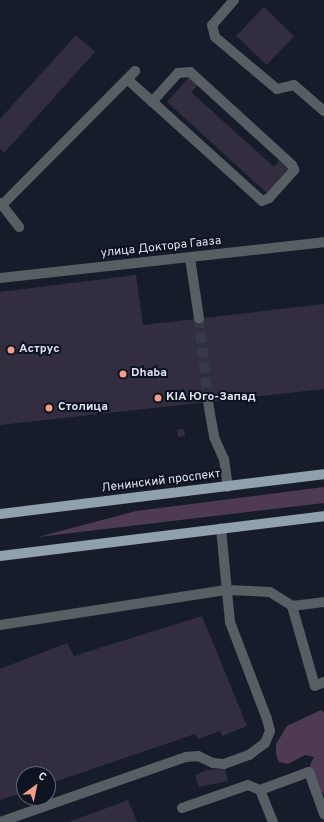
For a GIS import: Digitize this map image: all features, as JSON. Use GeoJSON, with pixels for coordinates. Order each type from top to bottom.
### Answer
{"type":"FeatureCollection","features":[{"type":"Feature","properties":{"kind":"main road","name":"Ленинский проспект"},"geometry":{"type":"LineString","coordinates":[[0,514],[324,474]]}},
{"type":"Feature","properties":{"kind":"main road"},"geometry":{"type":"LineString","coordinates":[[0,556],[324,516]]}},
{"type":"Feature","properties":{"kind":"street"},"geometry":{"type":"LineString","coordinates":[[234,0],[212,25],[215,37],[277,89],[294,85],[324,111]]}},
{"type":"Feature","properties":{"kind":"street"},"geometry":{"type":"LineString","coordinates":[[18,227],[1,204],[135,71]]}},
{"type":"Feature","properties":{"kind":"street"},"geometry":{"type":"LineString","coordinates":[[127,79],[152,102],[262,201],[269,198],[294,170],[292,165],[190,72],[178,72],[152,102]]}},
{"type":"Feature","properties":{"kind":"street","name":"улица Доктора Гааза"},"geometry":{"type":"LineString","coordinates":[[0,278],[324,242]]}},
{"type":"Feature","properties":{"kind":"street"},"geometry":{"type":"LineString","coordinates":[[190,258],[199,318]]}},
{"type":"Feature","properties":{"kind":"street"},"geometry":{"type":"LineString","coordinates":[[208,402],[214,436],[224,459],[228,487]]}},
{"type":"Feature","properties":{"kind":"street"},"geometry":{"type":"LineString","coordinates":[[0,822],[186,757],[198,756],[213,763],[224,764],[258,750],[270,731],[230,622],[221,528]]}},
{"type":"Feature","properties":{"kind":"street"},"geometry":{"type":"LineString","coordinates":[[0,625],[227,590],[270,592],[292,606],[324,602]]}},
{"type":"Feature","properties":{"kind":"street"},"geometry":{"type":"LineString","coordinates":[[292,606],[315,686],[324,682]]}},
{"type":"Feature","properties":{"kind":"street"},"geometry":{"type":"LineString","coordinates":[[182,808],[248,785],[260,790],[309,772],[324,814]]}},
{"type":"Feature","properties":{"kind":"street"},"geometry":{"type":"LineString","coordinates":[[260,790],[273,822]]}},
{"type":"Feature","properties":{"kind":"shaded area"},"geometry":{"type":"Polygon","coordinates":[[[324,487],[324,503],[38,537],[136,511],[324,487]]]}},
{"type":"Feature","properties":{"kind":"shaded area"},"geometry":{"type":"Polygon","coordinates":[[[321,710],[324,713],[324,794],[314,786],[310,765],[314,757],[305,755],[288,764],[279,762],[276,754],[276,744],[287,726],[321,710]]]}},
{"type":"Feature","properties":{"kind":"building"},"geometry":{"type":"Polygon","coordinates":[[[264,7],[294,36],[266,65],[236,36],[264,7]]]}},
{"type":"Feature","properties":{"kind":"building"},"geometry":{"type":"Polygon","coordinates":[[[76,35],[95,52],[4,153],[0,149],[0,119],[76,35]]]}},
{"type":"Feature","properties":{"kind":"building"},"geometry":{"type":"Polygon","coordinates":[[[190,76],[199,84],[191,92],[274,167],[280,160],[289,168],[267,193],[167,102],[190,76]]]}},
{"type":"Feature","properties":{"kind":"building"},"geometry":{"type":"Polygon","coordinates":[[[136,275],[143,325],[324,304],[324,389],[0,425],[0,292],[136,275]]]}},
{"type":"Feature","properties":{"kind":"building"},"geometry":{"type":"Polygon","coordinates":[[[184,429],[185,436],[178,437],[177,430],[184,429]]]}},
{"type":"Feature","properties":{"kind":"building"},"geometry":{"type":"Polygon","coordinates":[[[202,616],[247,726],[222,736],[220,731],[198,739],[195,734],[56,781],[56,766],[16,766],[16,795],[0,800],[0,669],[67,643],[74,656],[202,616]]]}},
{"type":"Feature","properties":{"kind":"building"},"geometry":{"type":"Polygon","coordinates":[[[225,769],[228,781],[199,787],[195,775],[207,770],[225,769]]]}},
{"type":"Feature","properties":{"kind":"building"},"geometry":{"type":"Polygon","coordinates":[[[128,800],[137,822],[69,822],[128,800]]]}},
{"type":"Feature","properties":{"kind":"tunnel"},"geometry":{"type":"LineString","coordinates":[[199,318],[208,402]]}},
{"type":"Feature","properties":{"kind":"place","name":"Аструс"},"geometry":{"type":"Point","coordinates":[11,350]}},
{"type":"Feature","properties":{"kind":"place","name":"Dhaba"},"geometry":{"type":"Point","coordinates":[123,374]}},
{"type":"Feature","properties":{"kind":"place","name":"KIA Юго-Запад"},"geometry":{"type":"Point","coordinates":[158,398]}},
{"type":"Feature","properties":{"kind":"place","name":"Столица"},"geometry":{"type":"Point","coordinates":[49,408]}}]}
